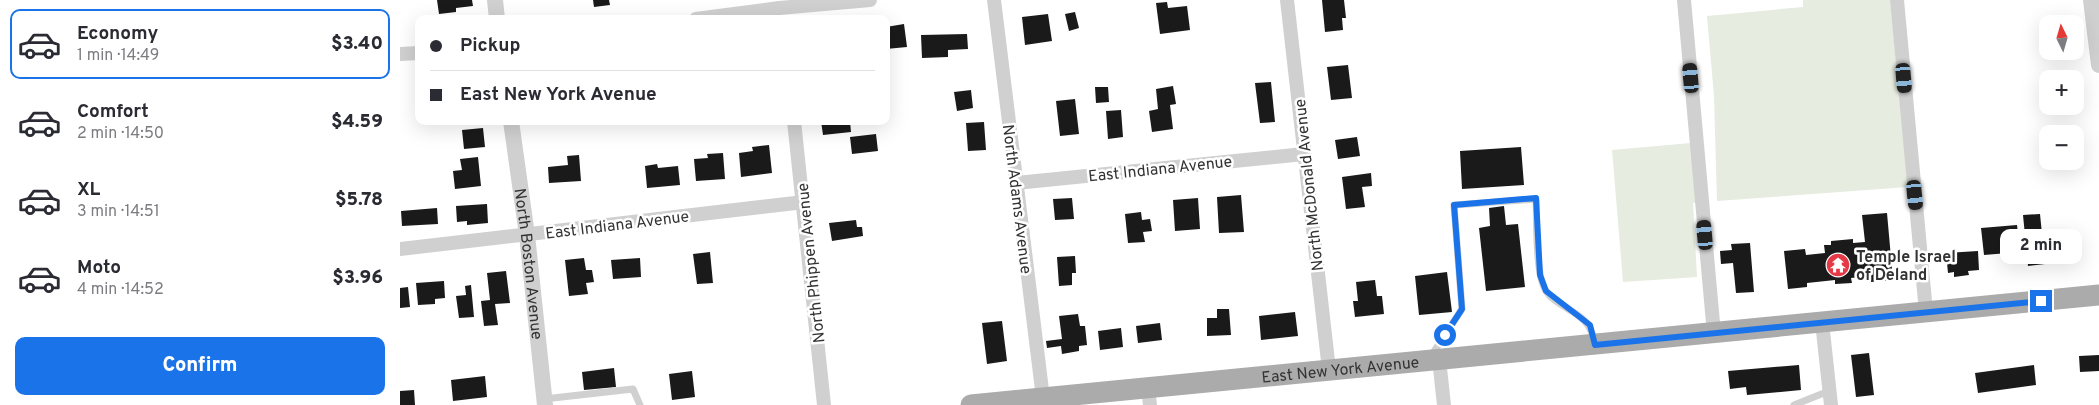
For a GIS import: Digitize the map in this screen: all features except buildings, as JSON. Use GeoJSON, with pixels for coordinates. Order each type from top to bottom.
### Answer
{"type":"FeatureCollection","features":[{"type":"Feature","properties":{"kind":"main road","name":"East New York Avenue"},"geometry":{"type":"LineString","coordinates":[[971,405],[1043,398],[1149,396],[1329,370],[2099,295]]}},
{"type":"Feature","properties":{"kind":"street"},"geometry":{"type":"LineString","coordinates":[[495,0],[497,15]]}},
{"type":"Feature","properties":{"kind":"street"},"geometry":{"type":"LineString","coordinates":[[730,15],[870,0]]}},
{"type":"Feature","properties":{"kind":"street","name":"North Adams Avenue"},"geometry":{"type":"LineString","coordinates":[[994,0],[1043,398]]}},
{"type":"Feature","properties":{"kind":"street","name":"North McDonald Avenue"},"geometry":{"type":"LineString","coordinates":[[1287,0],[1329,370]]}},
{"type":"Feature","properties":{"kind":"street"},"geometry":{"type":"LineString","coordinates":[[1684,0],[1714,334]]}},
{"type":"Feature","properties":{"kind":"street"},"geometry":{"type":"LineString","coordinates":[[1897,0],[1926,312]]}},
{"type":"Feature","properties":{"kind":"street"},"geometry":{"type":"LineString","coordinates":[[2091,0],[2098,54]]}},
{"type":"Feature","properties":{"kind":"street"},"geometry":{"type":"LineString","coordinates":[[400,54],[415,52]]}},
{"type":"Feature","properties":{"kind":"street","name":"North Boston Avenue"},"geometry":{"type":"LineString","coordinates":[[512,125],[527,235],[545,402]]}},
{"type":"Feature","properties":{"kind":"street","name":"North Phippen Avenue"},"geometry":{"type":"LineString","coordinates":[[794,125],[824,405]]}},
{"type":"Feature","properties":{"kind":"street","name":"East Indiana Avenue"},"geometry":{"type":"LineString","coordinates":[[1016,183],[1304,154]]}},
{"type":"Feature","properties":{"kind":"street","name":"East Indiana Avenue"},"geometry":{"type":"LineString","coordinates":[[400,249],[804,202]]}},
{"type":"Feature","properties":{"kind":"street"},"geometry":{"type":"LineString","coordinates":[[1822,322],[1831,405]]}},
{"type":"Feature","properties":{"kind":"street"},"geometry":{"type":"LineString","coordinates":[[1434,360],[1444,405]]}},
{"type":"Feature","properties":{"kind":"lane"},"geometry":{"type":"LineString","coordinates":[[1434,360],[1462,309],[1454,205],[1536,198],[1540,275],[1546,291],[1590,325],[1595,345]]}},
{"type":"Feature","properties":{"kind":"lane"},"geometry":{"type":"LineString","coordinates":[[545,402],[633,389],[640,405]]}},
{"type":"Feature","properties":{"kind":"lane"},"geometry":{"type":"LineString","coordinates":[[1794,405],[1829,391]]}},
{"type":"Feature","properties":{"kind":"lane"},"geometry":{"type":"LineString","coordinates":[[576,396],[578,405]]}},
{"type":"Feature","properties":{"kind":"shaded area"},"geometry":{"type":"Polygon","coordinates":[[[1803,0],[1890,0],[1908,187],[1717,201],[1714,96],[1707,16],[1803,7],[1803,0]]]}},
{"type":"Feature","properties":{"kind":"shaded area"},"geometry":{"type":"Polygon","coordinates":[[[1702,142],[1703,202],[1693,203],[1697,277],[1623,282],[1612,150],[1702,142]]]}},
{"type":"Feature","properties":{"kind":"place","name":"Temple Israel of Deland"},"geometry":{"type":"Point","coordinates":[1838,265]}},
{"type":"Feature","properties":{"kind":"route"},"geometry":{"type":"LineString","coordinates":[[1445,335],[1462,309],[1454,205],[1536,198],[1540,275],[1546,291],[1590,325],[1593,330],[1595,345],[2041,301]]}}]}
